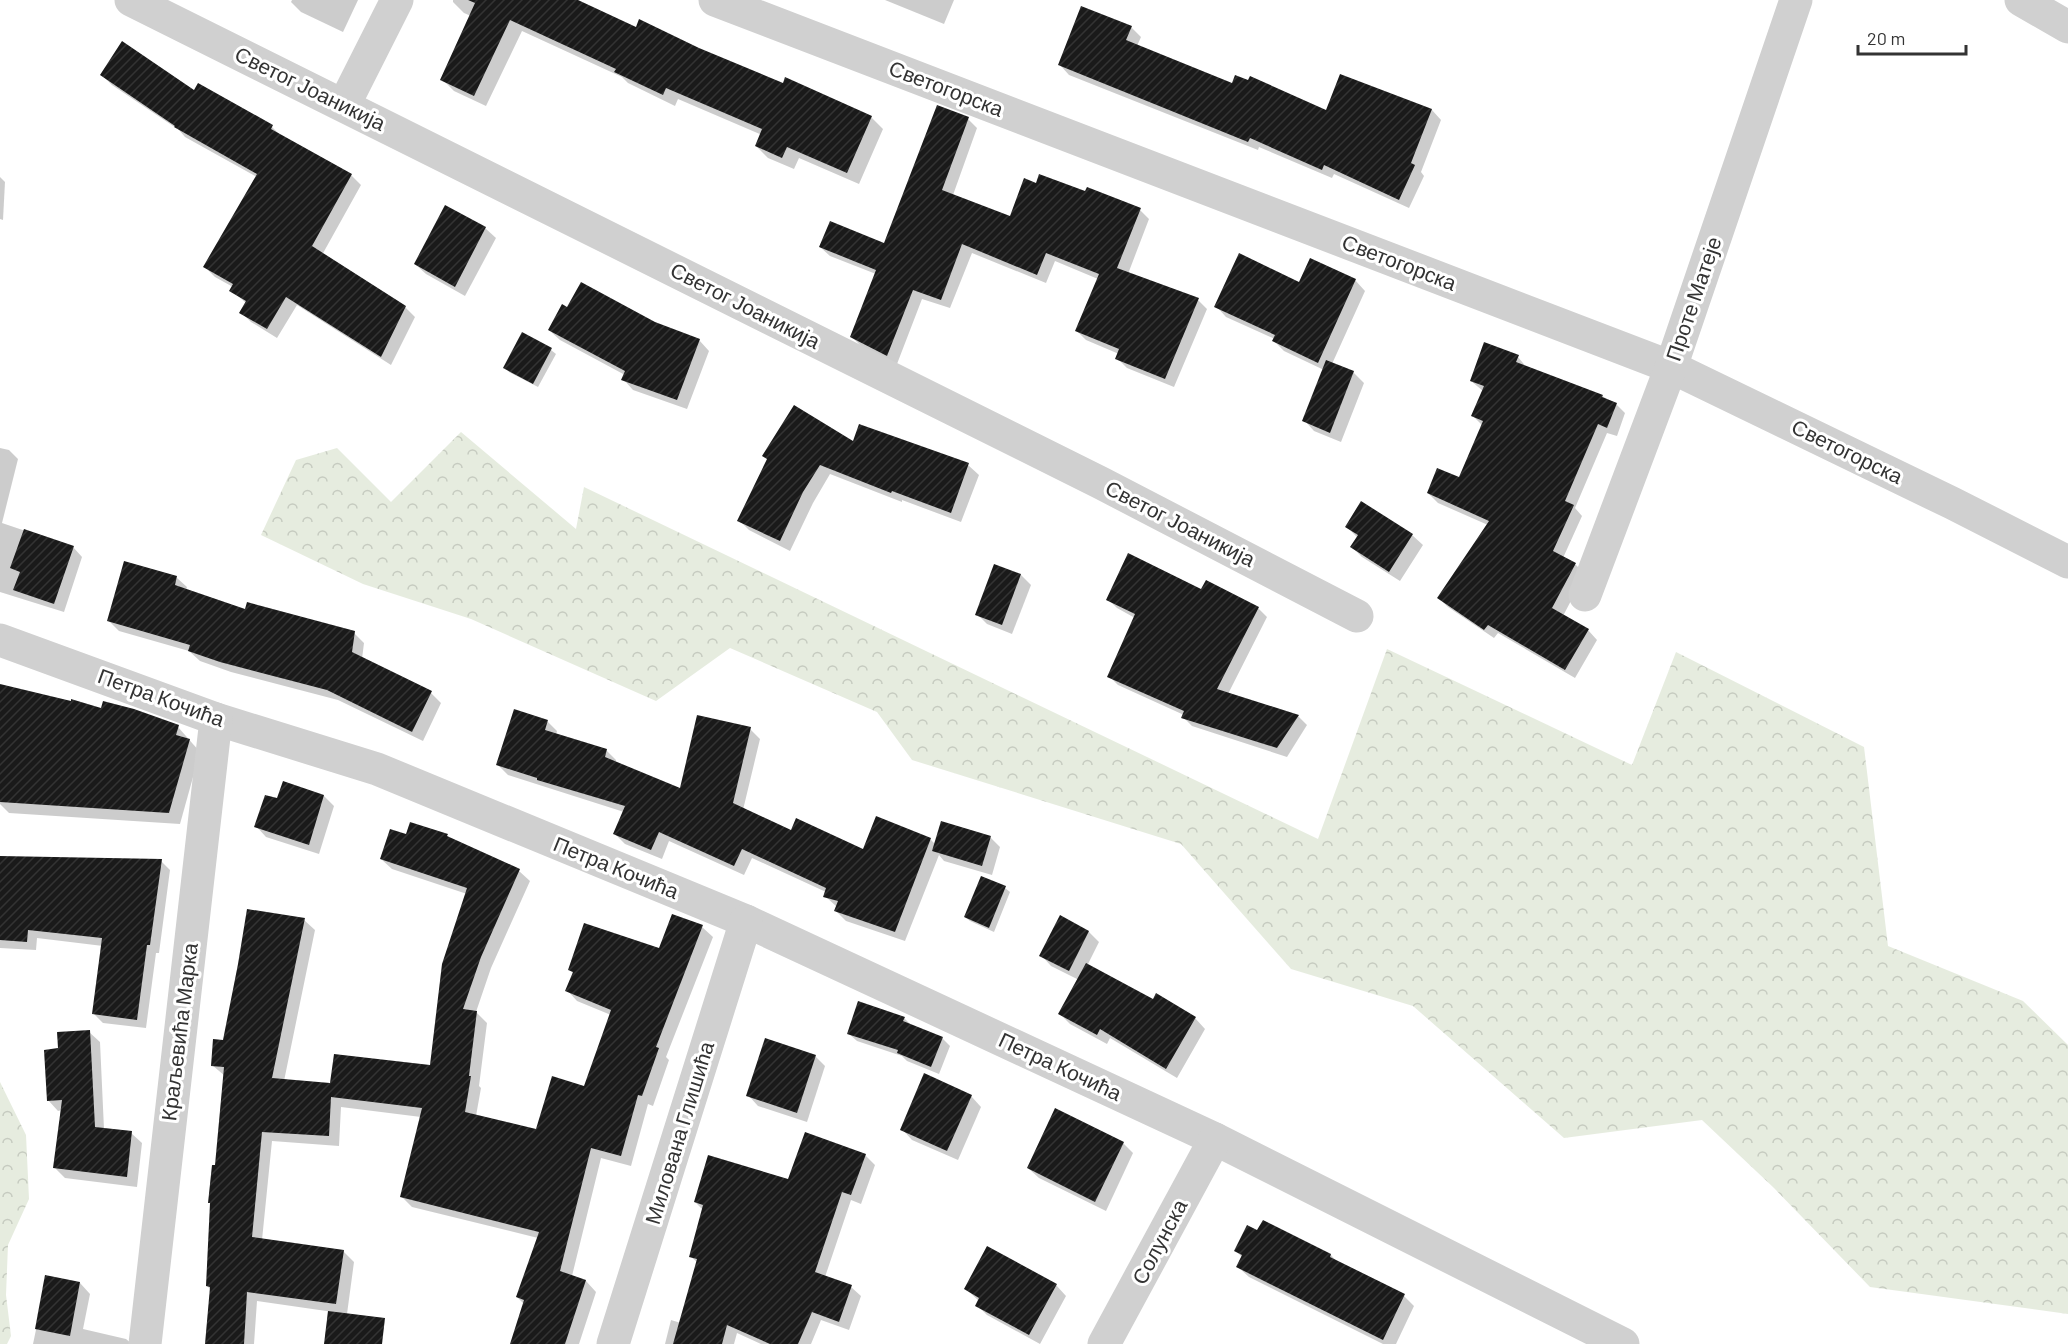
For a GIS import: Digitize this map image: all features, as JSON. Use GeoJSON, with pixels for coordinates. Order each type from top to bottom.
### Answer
{"type":"FeatureCollection","features":[{"type":"Feature","properties":{"kind":"street","name":"Светог Јоаникија"},"geometry":{"type":"LineString","coordinates":[[131,0],[1101,483],[1357,616]]}},
{"type":"Feature","properties":{"kind":"street"},"geometry":{"type":"LineString","coordinates":[[344,105],[397,0]]}},
{"type":"Feature","properties":{"kind":"street","name":"Светогорска"},"geometry":{"type":"LineString","coordinates":[[715,0],[1671,367],[1953,503],[2068,562]]}},
{"type":"Feature","properties":{"kind":"street","name":"Проте Матеје"},"geometry":{"type":"LineString","coordinates":[[1585,595],[1671,367],[1796,0]]}},
{"type":"Feature","properties":{"kind":"street"},"geometry":{"type":"LineString","coordinates":[[2021,0],[2068,27]]}},
{"type":"Feature","properties":{"kind":"street","name":"Петра Кочића"},"geometry":{"type":"LineString","coordinates":[[0,639],[216,719],[377,769],[746,921],[1215,1139],[1623,1344]]}},
{"type":"Feature","properties":{"kind":"street","name":"Краљевића Марка"},"geometry":{"type":"LineString","coordinates":[[145,1344],[216,719]]}},
{"type":"Feature","properties":{"kind":"street","name":"Милована Глишића"},"geometry":{"type":"LineString","coordinates":[[613,1344],[746,921]]}},
{"type":"Feature","properties":{"kind":"street","name":"Солунска"},"geometry":{"type":"LineString","coordinates":[[1104,1344],[1215,1139]]}},
{"type":"Feature","properties":{"kind":"green space"},"geometry":{"type":"Polygon","coordinates":[[[461,432],[576,529],[584,487],[1318,839],[1387,649],[1632,765],[1676,652],[1864,747],[1888,946],[2023,1001],[2068,1045],[2068,1314],[1870,1287],[1774,1188],[1702,1120],[1564,1138],[1413,1006],[1291,969],[1181,844],[912,760],[877,712],[730,648],[656,701],[471,619],[363,584],[261,535],[296,460],[337,448],[391,502],[461,432]]]}},
{"type":"Feature","properties":{"kind":"green space"},"geometry":{"type":"Polygon","coordinates":[[[0,1082],[26,1135],[29,1199],[8,1245],[6,1295],[11,1336],[7,1344],[0,1344],[0,1082]]]}},
{"type":"Feature","properties":{"kind":"building"},"geometry":{"type":"Polygon","coordinates":[[[468,0],[578,0],[636,27],[639,19],[699,48],[783,83],[785,77],[872,116],[847,173],[787,147],[782,158],[755,146],[762,129],[666,88],[663,95],[614,72],[616,69],[510,20],[474,96],[440,80],[475,3],[468,0]]]}},
{"type":"Feature","properties":{"kind":"building"},"geometry":{"type":"Polygon","coordinates":[[[1081,6],[1132,26],[1126,40],[1232,83],[1235,75],[1248,80],[1250,76],[1326,110],[1340,74],[1432,109],[1411,163],[1415,165],[1399,200],[1324,165],[1322,170],[1250,138],[1248,142],[1058,65],[1081,6]]]}},
{"type":"Feature","properties":{"kind":"building"},"geometry":{"type":"Polygon","coordinates":[[[122,41],[194,90],[198,83],[273,125],[271,129],[352,174],[312,246],[406,306],[381,357],[286,297],[267,329],[239,313],[246,301],[229,291],[233,284],[203,267],[257,174],[174,127],[100,75],[122,41]]]}},
{"type":"Feature","properties":{"kind":"building"},"geometry":{"type":"Polygon","coordinates":[[[937,105],[969,117],[942,190],[1010,216],[1024,178],[1036,183],[1039,174],[1085,191],[1087,187],[1141,208],[1117,268],[1199,298],[1165,379],[1115,359],[1119,349],[1075,331],[1099,274],[1046,253],[1037,275],[962,244],[941,300],[913,290],[887,356],[850,337],[876,270],[819,247],[830,221],[884,243],[937,105]]]}},
{"type":"Feature","properties":{"kind":"building"},"geometry":{"type":"Polygon","coordinates":[[[445,205],[486,227],[455,287],[414,264],[445,205]]]}},
{"type":"Feature","properties":{"kind":"building"},"geometry":{"type":"Polygon","coordinates":[[[1239,253],[1299,282],[1310,258],[1356,279],[1318,363],[1272,341],[1275,335],[1214,307],[1239,253]]]}},
{"type":"Feature","properties":{"kind":"building"},"geometry":{"type":"Polygon","coordinates":[[[581,282],[655,322],[700,339],[677,400],[621,380],[625,371],[548,330],[562,304],[567,307],[581,282]]]}},
{"type":"Feature","properties":{"kind":"building"},"geometry":{"type":"Polygon","coordinates":[[[522,332],[552,348],[533,384],[503,368],[522,332]]]}},
{"type":"Feature","properties":{"kind":"building"},"geometry":{"type":"Polygon","coordinates":[[[1484,342],[1519,355],[1516,362],[1603,395],[1602,397],[1617,403],[1607,428],[1598,424],[1565,501],[1574,505],[1553,551],[1576,563],[1552,608],[1589,629],[1565,670],[1488,625],[1484,630],[1437,598],[1489,521],[1427,493],[1437,468],[1459,477],[1483,421],[1471,416],[1484,386],[1470,381],[1484,342]]]}},
{"type":"Feature","properties":{"kind":"building"},"geometry":{"type":"Polygon","coordinates":[[[1326,360],[1354,371],[1330,433],[1302,421],[1326,360]]]}},
{"type":"Feature","properties":{"kind":"building"},"geometry":{"type":"Polygon","coordinates":[[[794,405],[853,441],[859,424],[969,463],[951,513],[892,491],[891,493],[820,465],[803,492],[780,541],[737,521],[767,459],[762,456],[794,405]]]}},
{"type":"Feature","properties":{"kind":"building"},"geometry":{"type":"Polygon","coordinates":[[[1361,501],[1413,534],[1389,572],[1350,547],[1358,535],[1345,527],[1361,501]]]}},
{"type":"Feature","properties":{"kind":"building"},"geometry":{"type":"Polygon","coordinates":[[[24,529],[74,546],[54,604],[13,590],[20,572],[10,568],[24,529]]]}},
{"type":"Feature","properties":{"kind":"building"},"geometry":{"type":"Polygon","coordinates":[[[1128,553],[1201,589],[1206,580],[1259,607],[1217,689],[1299,715],[1277,748],[1181,718],[1184,711],[1107,677],[1135,614],[1106,600],[1128,553]]]}},
{"type":"Feature","properties":{"kind":"building"},"geometry":{"type":"Polygon","coordinates":[[[124,561],[177,576],[175,585],[245,609],[247,602],[355,631],[352,652],[432,691],[412,732],[327,690],[220,662],[188,651],[190,645],[107,621],[124,561]]]}},
{"type":"Feature","properties":{"kind":"building"},"geometry":{"type":"Polygon","coordinates":[[[994,564],[1021,574],[1002,625],[975,615],[994,564]]]}},
{"type":"Feature","properties":{"kind":"building"},"geometry":{"type":"Polygon","coordinates":[[[0,684],[71,701],[71,699],[101,708],[103,701],[179,725],[176,735],[190,739],[169,813],[0,802],[0,684]]]}},
{"type":"Feature","properties":{"kind":"building"},"geometry":{"type":"Polygon","coordinates":[[[514,709],[548,720],[545,730],[607,749],[605,757],[680,788],[697,715],[751,727],[733,803],[791,830],[796,818],[863,849],[876,816],[931,838],[895,932],[834,911],[838,901],[823,897],[826,888],[742,849],[734,866],[659,832],[651,850],[613,834],[625,806],[537,780],[537,778],[496,765],[514,709]]]}},
{"type":"Feature","properties":{"kind":"building"},"geometry":{"type":"Polygon","coordinates":[[[283,781],[324,795],[309,845],[254,827],[265,795],[277,798],[283,781]]]}},
{"type":"Feature","properties":{"kind":"building"},"geometry":{"type":"Polygon","coordinates":[[[941,821],[991,836],[982,866],[932,851],[941,821]]]}},
{"type":"Feature","properties":{"kind":"building"},"geometry":{"type":"Polygon","coordinates":[[[410,822],[448,834],[447,836],[520,869],[481,957],[463,1009],[477,1011],[465,1112],[536,1129],[552,1076],[584,1086],[611,1010],[565,991],[573,972],[568,970],[584,923],[659,948],[672,914],[703,925],[656,1047],[659,1048],[642,1096],[638,1095],[621,1156],[591,1148],[560,1271],[586,1280],[565,1344],[510,1344],[524,1300],[516,1297],[539,1232],[400,1197],[422,1108],[331,1097],[329,1136],[262,1132],[252,1237],[344,1250],[336,1304],[247,1292],[244,1344],[205,1344],[210,1287],[206,1286],[210,1203],[208,1203],[212,1165],[215,1165],[224,1067],[211,1066],[213,1039],[223,1040],[247,909],[305,918],[272,1078],[330,1083],[334,1054],[430,1065],[442,964],[467,888],[380,859],[390,829],[406,834],[410,822]]]}},
{"type":"Feature","properties":{"kind":"building"},"geometry":{"type":"Polygon","coordinates":[[[0,856],[162,859],[137,1020],[92,1014],[102,938],[28,930],[27,942],[0,940],[0,856]]]}},
{"type":"Feature","properties":{"kind":"building"},"geometry":{"type":"Polygon","coordinates":[[[981,876],[1006,886],[989,928],[964,917],[981,876]]]}},
{"type":"Feature","properties":{"kind":"building"},"geometry":{"type":"Polygon","coordinates":[[[1060,915],[1089,931],[1069,971],[1039,956],[1060,915]]]}},
{"type":"Feature","properties":{"kind":"building"},"geometry":{"type":"Polygon","coordinates":[[[1086,963],[1153,999],[1156,993],[1196,1017],[1166,1069],[1100,1029],[1097,1035],[1058,1014],[1086,963]]]}},
{"type":"Feature","properties":{"kind":"building"},"geometry":{"type":"Polygon","coordinates":[[[858,1001],[905,1017],[903,1021],[943,1037],[931,1067],[897,1053],[898,1050],[847,1034],[858,1001]]]}},
{"type":"Feature","properties":{"kind":"building"},"geometry":{"type":"Polygon","coordinates":[[[90,1030],[95,1127],[132,1131],[127,1177],[53,1168],[62,1100],[47,1101],[44,1050],[58,1048],[57,1032],[90,1030]]]}},
{"type":"Feature","properties":{"kind":"building"},"geometry":{"type":"Polygon","coordinates":[[[765,1038],[816,1055],[797,1113],[746,1096],[765,1038]]]}},
{"type":"Feature","properties":{"kind":"building"},"geometry":{"type":"Polygon","coordinates":[[[924,1073],[972,1095],[947,1151],[900,1130],[924,1073]]]}},
{"type":"Feature","properties":{"kind":"building"},"geometry":{"type":"Polygon","coordinates":[[[1055,1108],[1124,1142],[1095,1202],[1027,1168],[1055,1108]]]}},
{"type":"Feature","properties":{"kind":"building"},"geometry":{"type":"Polygon","coordinates":[[[805,1132],[866,1154],[851,1195],[842,1192],[815,1272],[852,1285],[839,1322],[812,1312],[798,1344],[770,1344],[727,1325],[722,1344],[673,1344],[697,1259],[689,1257],[703,1205],[694,1202],[708,1155],[788,1179],[805,1132]]]}},
{"type":"Feature","properties":{"kind":"building"},"geometry":{"type":"Polygon","coordinates":[[[1263,1220],[1331,1254],[1330,1257],[1405,1294],[1383,1340],[1236,1267],[1242,1255],[1234,1251],[1247,1225],[1257,1230],[1263,1220]]]}},
{"type":"Feature","properties":{"kind":"building"},"geometry":{"type":"Polygon","coordinates":[[[987,1246],[1057,1284],[1029,1335],[975,1306],[979,1298],[964,1289],[987,1246]]]}},
{"type":"Feature","properties":{"kind":"building"},"geometry":{"type":"Polygon","coordinates":[[[45,1275],[80,1282],[70,1336],[35,1329],[45,1275]]]}},
{"type":"Feature","properties":{"kind":"building"},"geometry":{"type":"Polygon","coordinates":[[[328,1311],[385,1318],[382,1344],[324,1344],[328,1311]]]}}]}
